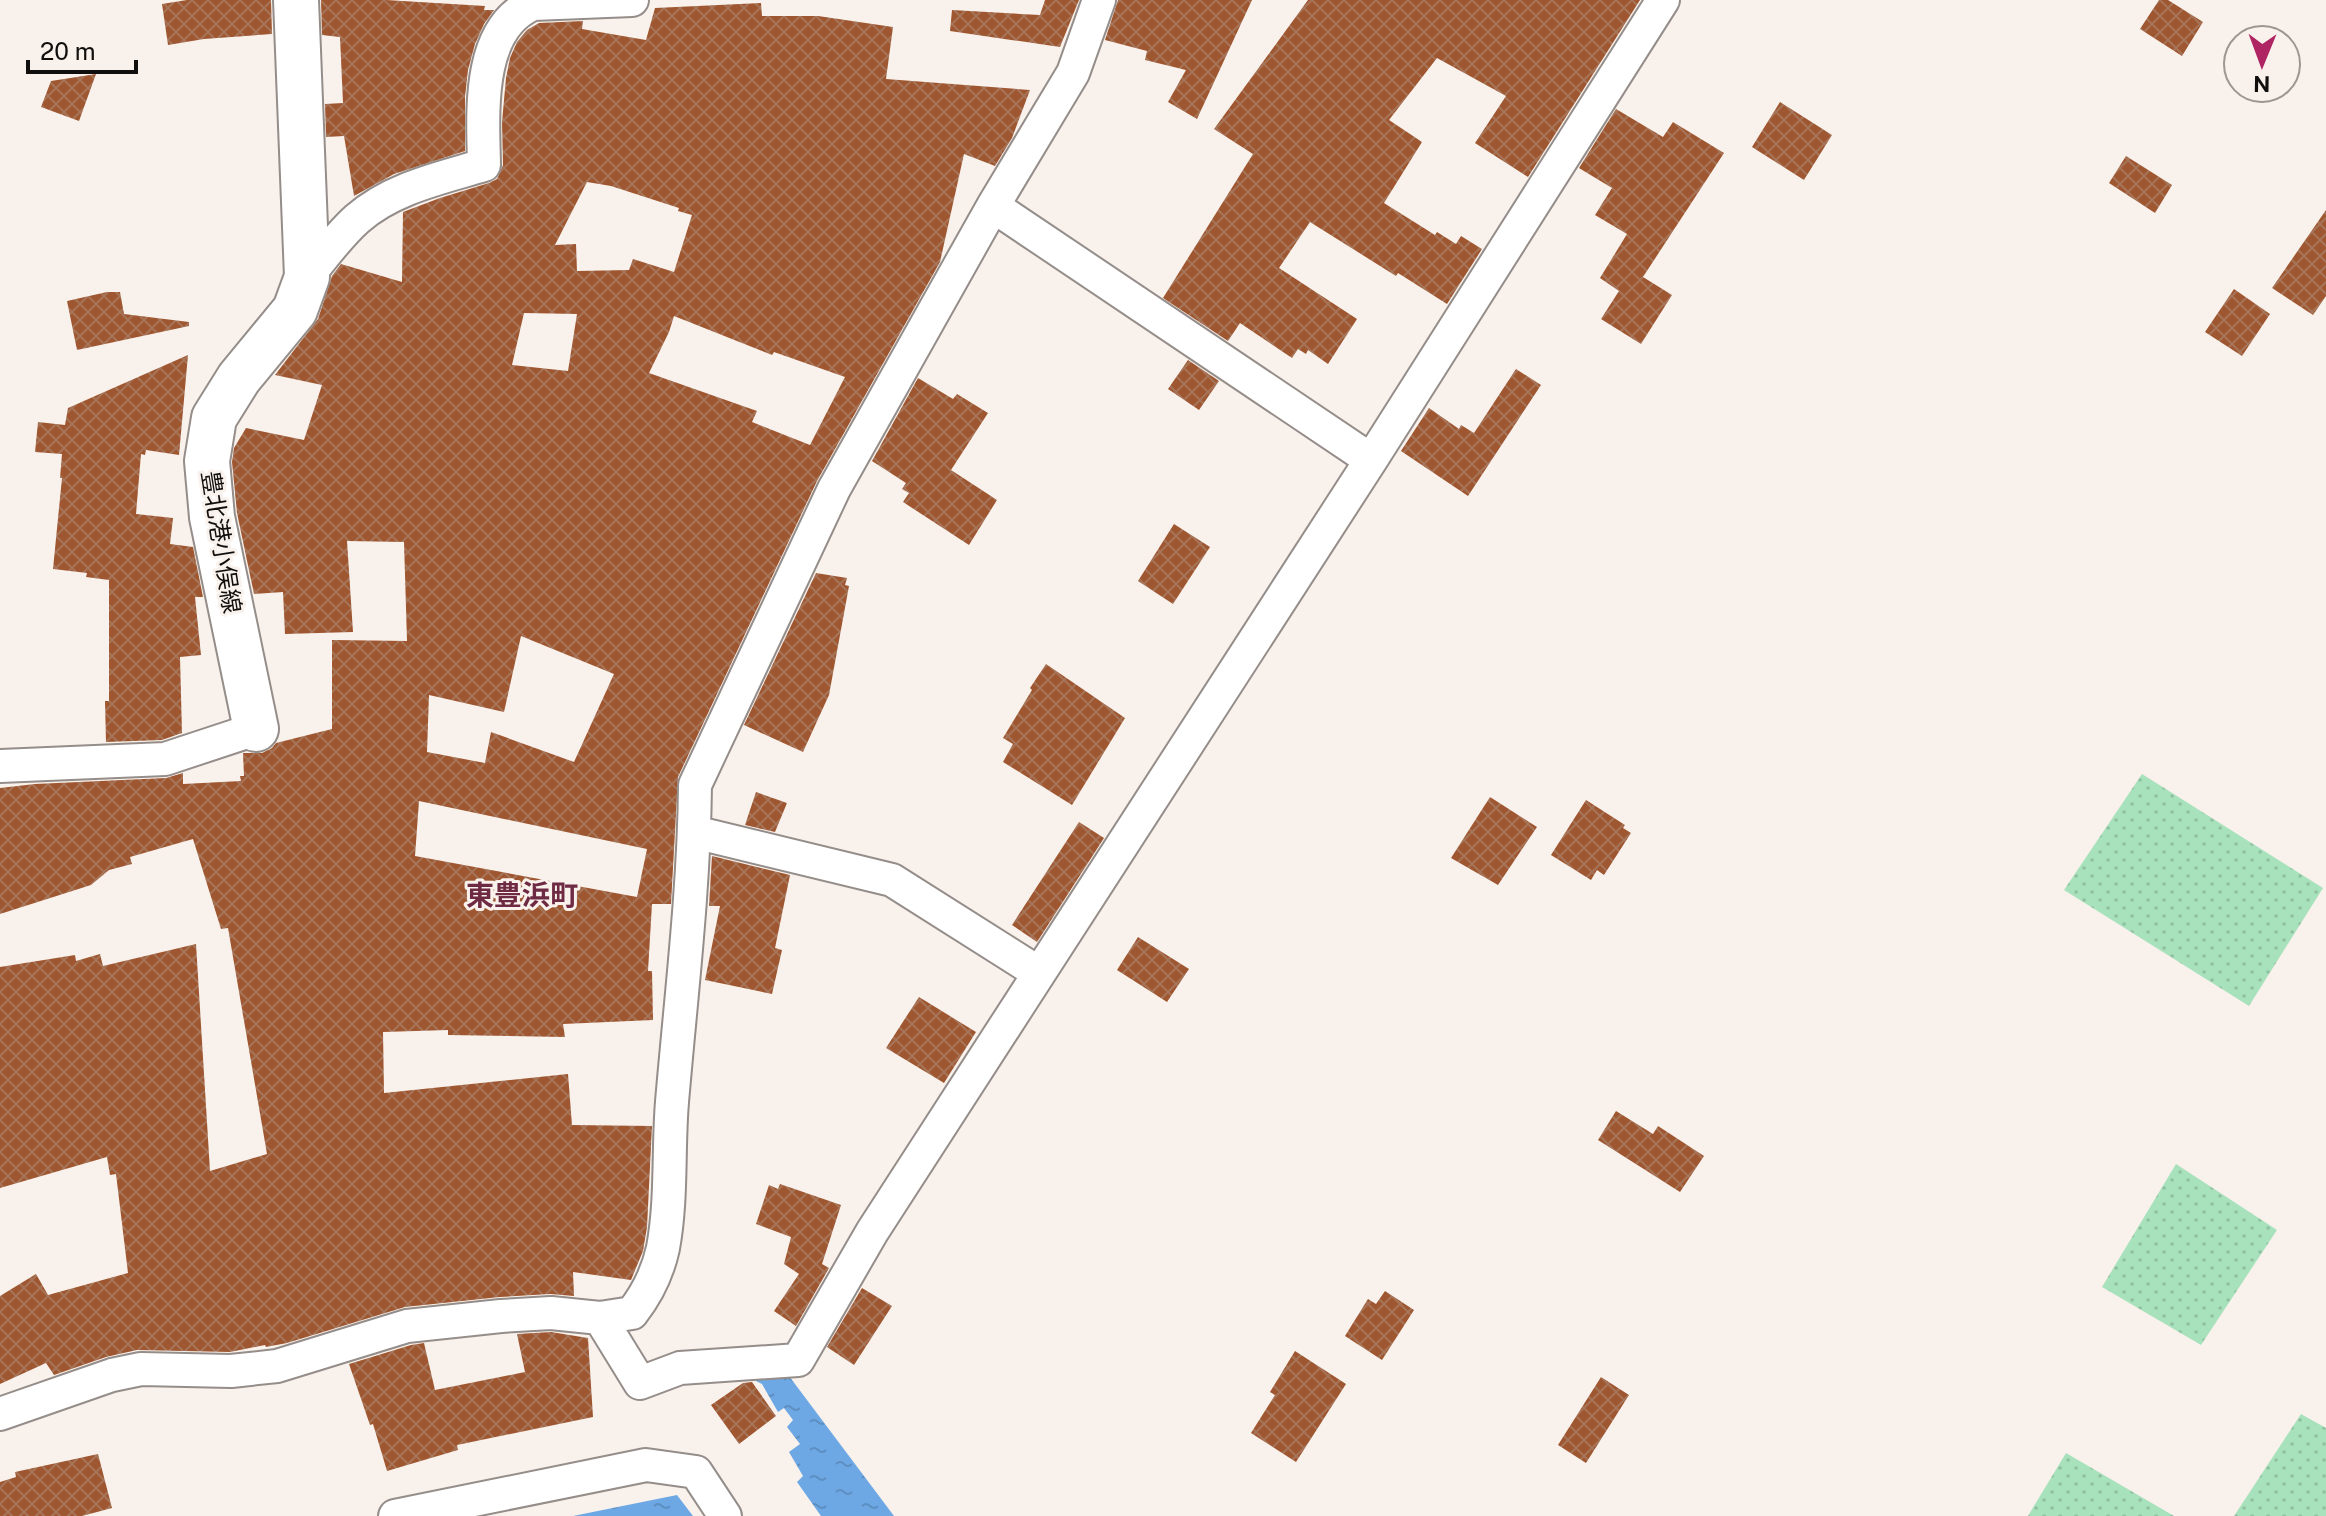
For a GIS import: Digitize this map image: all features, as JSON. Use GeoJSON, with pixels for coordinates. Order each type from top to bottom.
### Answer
{"type":"FeatureCollection","features":[{"type":"Feature","properties":{"kind":"main road","name":"豊北港小俣線"},"geometry":{"type":"LineString","coordinates":[[256,729],[212,517],[207,461],[214,418],[239,378],[295,310],[307,277],[296,0]]}},
{"type":"Feature","properties":{"kind":"street"},"geometry":{"type":"LineString","coordinates":[[307,277],[332,245],[374,206],[401,192],[484,165],[482,107],[492,51],[518,10],[533,4],[632,0]]}},
{"type":"Feature","properties":{"kind":"street"},"geometry":{"type":"LineString","coordinates":[[0,1414],[112,1375],[141,1369],[231,1371],[277,1366],[407,1326],[551,1313],[600,1318],[632,1313],[647,1295],[663,1249],[670,1184],[671,1108],[694,832],[695,785],[841,475],[993,206],[1073,73],[1099,0]]}},
{"type":"Feature","properties":{"kind":"street"},"geometry":{"type":"LineString","coordinates":[[600,1318],[640,1383],[680,1368],[798,1360],[872,1232],[1371,460],[1663,0]]}},
{"type":"Feature","properties":{"kind":"street"},"geometry":{"type":"LineString","coordinates":[[993,206],[1371,460]]}},
{"type":"Feature","properties":{"kind":"street"},"geometry":{"type":"LineString","coordinates":[[0,766],[165,759],[256,729]]}},
{"type":"Feature","properties":{"kind":"street"},"geometry":{"type":"LineString","coordinates":[[694,832],[892,880],[1039,973]]}},
{"type":"Feature","properties":{"kind":"street"},"geometry":{"type":"LineString","coordinates":[[395,1516],[646,1465],[696,1472],[725,1516]]}},
{"type":"Feature","properties":{"kind":"green space"},"geometry":{"type":"Polygon","coordinates":[[[2142,774],[2323,888],[2249,1006],[2064,890],[2142,774]]]}},
{"type":"Feature","properties":{"kind":"green space"},"geometry":{"type":"Polygon","coordinates":[[[2176,1164],[2277,1230],[2201,1345],[2102,1287],[2176,1164]]]}},
{"type":"Feature","properties":{"kind":"green space"},"geometry":{"type":"Polygon","coordinates":[[[2301,1414],[2326,1428],[2326,1516],[2234,1516],[2301,1414]]]}},
{"type":"Feature","properties":{"kind":"green space"},"geometry":{"type":"Polygon","coordinates":[[[2066,1453],[2174,1516],[2028,1516],[2066,1453]]]}},
{"type":"Feature","properties":{"kind":"water"},"geometry":{"type":"Polygon","coordinates":[[[786,1372],[894,1516],[821,1516],[797,1482],[803,1476],[789,1452],[800,1444],[787,1427],[793,1420],[784,1408],[778,1412],[762,1384],[752,1379],[786,1372]]]}},
{"type":"Feature","properties":{"kind":"water"},"geometry":{"type":"Polygon","coordinates":[[[677,1495],[693,1516],[573,1516],[677,1495]]]}},
{"type":"Feature","properties":{"kind":"building"},"geometry":{"type":"Polygon","coordinates":[[[187,0],[271,0],[272,34],[168,45],[162,4],[187,0]]]}},
{"type":"Feature","properties":{"kind":"building"},"geometry":{"type":"Polygon","coordinates":[[[321,0],[386,0],[485,6],[484,10],[494,10],[475,44],[468,70],[465,151],[394,174],[354,196],[344,136],[326,137],[325,104],[343,103],[340,37],[322,35],[321,0]]]}},
{"type":"Feature","properties":{"kind":"building"},"geometry":{"type":"Polygon","coordinates":[[[1045,0],[1079,0],[1060,47],[950,31],[952,10],[1040,15],[1045,0]]]}},
{"type":"Feature","properties":{"kind":"building"},"geometry":{"type":"Polygon","coordinates":[[[1118,0],[1252,0],[1197,119],[1168,102],[1186,70],[1145,60],[1147,51],[1105,40],[1118,0]]]}},
{"type":"Feature","properties":{"kind":"building"},"geometry":{"type":"Polygon","coordinates":[[[1308,0],[1640,0],[1528,177],[1475,143],[1506,96],[1437,58],[1389,120],[1422,142],[1384,203],[1435,235],[1437,232],[1456,244],[1461,236],[1482,249],[1447,304],[1310,222],[1279,268],[1357,319],[1328,364],[1308,350],[1306,354],[1298,349],[1292,358],[1240,323],[1228,341],[1163,298],[1253,154],[1214,129],[1308,0]]]}},
{"type":"Feature","properties":{"kind":"building"},"geometry":{"type":"Polygon","coordinates":[[[2159,0],[2168,0],[2203,22],[2182,56],[2140,29],[2159,0]]]}},
{"type":"Feature","properties":{"kind":"building"},"geometry":{"type":"Polygon","coordinates":[[[761,3],[762,16],[818,16],[893,27],[886,79],[1030,90],[1012,138],[995,166],[964,154],[940,262],[817,481],[678,777],[671,904],[652,904],[648,971],[652,971],[653,1020],[563,1024],[565,1037],[448,1035],[448,1030],[383,1032],[384,1093],[568,1074],[572,1125],[652,1126],[647,1227],[643,1251],[631,1280],[573,1272],[574,1296],[500,1297],[405,1307],[266,1347],[230,1352],[137,1350],[54,1375],[46,1363],[0,1384],[0,1296],[36,1274],[48,1295],[128,1273],[116,1174],[110,1175],[107,1157],[0,1188],[0,967],[75,955],[76,961],[100,954],[103,966],[196,944],[210,1171],[267,1154],[228,928],[221,929],[193,839],[130,857],[132,864],[109,870],[91,885],[0,914],[0,788],[166,778],[183,773],[183,784],[241,781],[240,776],[244,776],[243,753],[262,753],[276,743],[332,729],[332,640],[407,641],[404,542],[347,541],[353,632],[285,634],[283,592],[254,594],[237,513],[232,462],[234,448],[246,428],[304,440],[322,385],[275,375],[318,319],[332,276],[341,264],[402,282],[403,212],[497,179],[503,165],[502,122],[510,58],[527,30],[539,23],[583,21],[582,29],[646,40],[655,8],[761,3]],[[587,182],[555,245],[576,244],[577,271],[629,270],[633,259],[674,272],[692,215],[611,186],[587,182]],[[524,313],[512,365],[568,371],[577,314],[524,313]],[[674,316],[649,373],[757,411],[752,422],[810,445],[845,377],[774,352],[772,355],[674,316]],[[521,636],[504,712],[429,695],[427,752],[485,763],[491,732],[574,762],[614,674],[521,636]],[[419,801],[415,856],[637,897],[647,849],[419,801]]]}},
{"type":"Feature","properties":{"kind":"building"},"geometry":{"type":"Polygon","coordinates":[[[96,74],[79,121],[41,107],[51,81],[96,74]]]}},
{"type":"Feature","properties":{"kind":"building"},"geometry":{"type":"Polygon","coordinates":[[[1780,102],[1832,135],[1804,180],[1752,147],[1780,102]]]}},
{"type":"Feature","properties":{"kind":"building"},"geometry":{"type":"Polygon","coordinates":[[[1616,109],[1663,137],[1673,122],[1724,153],[1643,277],[1672,295],[1641,344],[1601,319],[1619,291],[1600,278],[1627,234],[1595,215],[1612,188],[1579,168],[1616,109]]]}},
{"type":"Feature","properties":{"kind":"building"},"geometry":{"type":"Polygon","coordinates":[[[2126,156],[2172,185],[2155,213],[2109,183],[2126,156]]]}},
{"type":"Feature","properties":{"kind":"building"},"geometry":{"type":"Polygon","coordinates":[[[2326,210],[2326,296],[2313,315],[2272,288],[2326,210]]]}},
{"type":"Feature","properties":{"kind":"building"},"geometry":{"type":"Polygon","coordinates":[[[2234,289],[2270,314],[2242,356],[2205,332],[2234,289]]]}},
{"type":"Feature","properties":{"kind":"building"},"geometry":{"type":"Polygon","coordinates":[[[120,292],[124,314],[189,322],[189,326],[77,350],[67,301],[120,292]]]}},
{"type":"Feature","properties":{"kind":"building"},"geometry":{"type":"Polygon","coordinates":[[[188,355],[179,455],[146,450],[145,455],[141,454],[136,514],[173,518],[170,544],[193,547],[203,597],[195,597],[201,655],[180,657],[182,733],[162,740],[106,742],[109,580],[86,577],[87,573],[53,569],[62,454],[35,452],[38,422],[65,425],[68,408],[188,355]]]}},
{"type":"Feature","properties":{"kind":"building"},"geometry":{"type":"Polygon","coordinates":[[[1188,360],[1219,381],[1199,410],[1168,389],[1188,360]]]}},
{"type":"Feature","properties":{"kind":"building"},"geometry":{"type":"Polygon","coordinates":[[[1516,369],[1541,385],[1468,496],[1401,451],[1429,408],[1459,429],[1461,425],[1474,433],[1516,369]]]}},
{"type":"Feature","properties":{"kind":"building"},"geometry":{"type":"Polygon","coordinates":[[[918,378],[953,399],[957,394],[988,413],[951,470],[997,500],[969,545],[903,502],[909,493],[902,489],[906,483],[872,461],[918,378]]]}},
{"type":"Feature","properties":{"kind":"building"},"geometry":{"type":"Polygon","coordinates":[[[1174,524],[1210,547],[1173,604],[1138,581],[1174,524]]]}},
{"type":"Feature","properties":{"kind":"building"},"geometry":{"type":"Polygon","coordinates":[[[816,573],[847,578],[845,585],[849,586],[829,695],[803,752],[744,725],[816,573]]]}},
{"type":"Feature","properties":{"kind":"building"},"geometry":{"type":"Polygon","coordinates":[[[1046,664],[1125,718],[1072,805],[1003,762],[1013,744],[1003,738],[1046,664]]]}},
{"type":"Feature","properties":{"kind":"building"},"geometry":{"type":"Polygon","coordinates":[[[756,792],[787,803],[775,832],[745,825],[756,792]]]}},
{"type":"Feature","properties":{"kind":"building"},"geometry":{"type":"Polygon","coordinates":[[[1490,797],[1537,827],[1498,885],[1451,858],[1490,797]]]}},
{"type":"Feature","properties":{"kind":"building"},"geometry":{"type":"Polygon","coordinates":[[[1586,800],[1625,825],[1623,828],[1631,833],[1604,875],[1597,870],[1591,880],[1551,855],[1586,800]]]}},
{"type":"Feature","properties":{"kind":"building"},"geometry":{"type":"Polygon","coordinates":[[[1079,822],[1104,838],[1037,942],[1012,925],[1079,822]]]}},
{"type":"Feature","properties":{"kind":"building"},"geometry":{"type":"Polygon","coordinates":[[[712,856],[790,875],[775,948],[782,950],[772,994],[705,980],[720,906],[709,906],[712,856]]]}},
{"type":"Feature","properties":{"kind":"building"},"geometry":{"type":"Polygon","coordinates":[[[1138,937],[1189,969],[1167,1002],[1117,970],[1138,937]]]}},
{"type":"Feature","properties":{"kind":"building"},"geometry":{"type":"Polygon","coordinates":[[[919,997],[976,1032],[944,1083],[886,1048],[919,997]]]}},
{"type":"Feature","properties":{"kind":"building"},"geometry":{"type":"Polygon","coordinates":[[[1616,1111],[1653,1134],[1658,1126],[1704,1156],[1680,1192],[1598,1140],[1616,1111]]]}},
{"type":"Feature","properties":{"kind":"building"},"geometry":{"type":"Polygon","coordinates":[[[780,1184],[841,1205],[822,1264],[829,1268],[796,1326],[774,1311],[799,1274],[784,1264],[791,1237],[756,1224],[769,1185],[778,1189],[780,1184]]]}},
{"type":"Feature","properties":{"kind":"building"},"geometry":{"type":"Polygon","coordinates":[[[862,1288],[892,1306],[854,1365],[827,1347],[862,1288]]]}},
{"type":"Feature","properties":{"kind":"building"},"geometry":{"type":"Polygon","coordinates":[[[1385,1291],[1414,1310],[1382,1360],[1345,1336],[1368,1299],[1376,1304],[1385,1291]]]}},
{"type":"Feature","properties":{"kind":"building"},"geometry":{"type":"Polygon","coordinates":[[[551,1332],[588,1338],[593,1417],[457,1445],[458,1450],[387,1471],[373,1424],[370,1425],[349,1364],[424,1343],[435,1390],[525,1372],[517,1334],[551,1332]]]}},
{"type":"Feature","properties":{"kind":"building"},"geometry":{"type":"Polygon","coordinates":[[[1295,1351],[1346,1384],[1296,1462],[1251,1433],[1275,1395],[1270,1392],[1295,1351]]]}},
{"type":"Feature","properties":{"kind":"building"},"geometry":{"type":"Polygon","coordinates":[[[1601,1377],[1629,1395],[1586,1463],[1558,1445],[1601,1377]]]}},
{"type":"Feature","properties":{"kind":"building"},"geometry":{"type":"Polygon","coordinates":[[[752,1382],[776,1416],[739,1444],[711,1405],[743,1383],[752,1382]]]}},
{"type":"Feature","properties":{"kind":"building"},"geometry":{"type":"Polygon","coordinates":[[[98,1454],[112,1508],[82,1516],[0,1516],[0,1482],[16,1477],[15,1472],[98,1454]]]}},
{"type":"Feature","properties":{"kind":"district","name":"東豊浜町"},"geometry":{"type":"Point","coordinates":[522,895]}}]}
